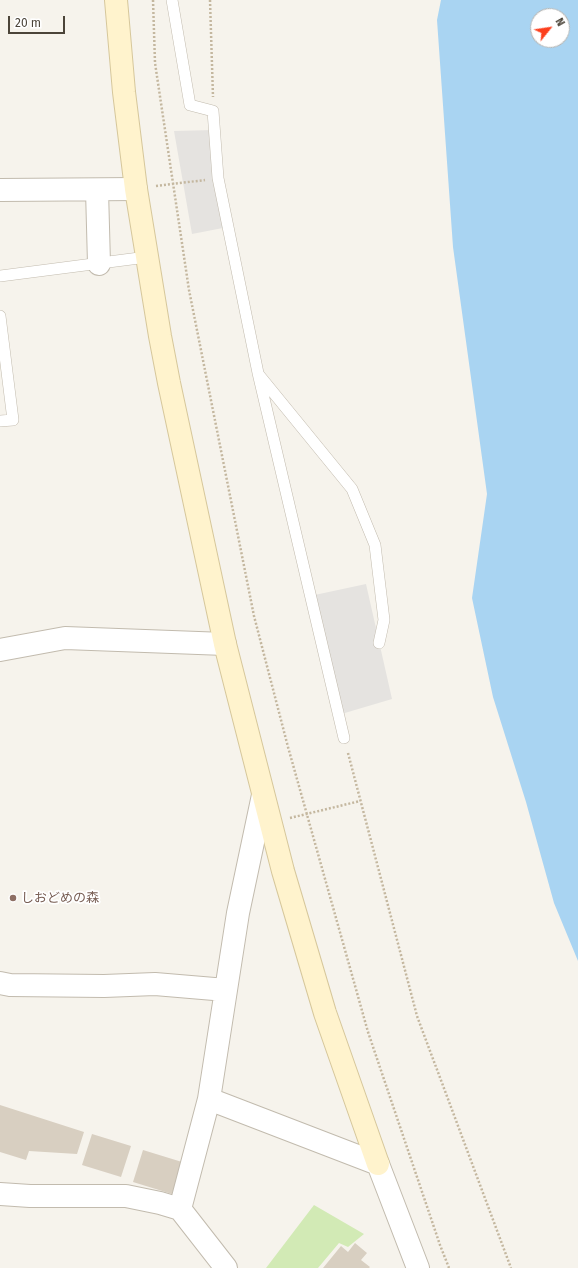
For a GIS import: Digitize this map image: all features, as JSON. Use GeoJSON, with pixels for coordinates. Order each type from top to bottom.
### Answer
{"type":"FeatureCollection","features":[{"type":"Feature","properties":{"kind":"street"},"geometry":{"type":"LineString","coordinates":[[116,0],[124,92],[136,189],[147,257],[169,383],[225,644],[283,871],[325,1013],[378,1164],[418,1268]]}},
{"type":"Feature","properties":{"kind":"street"},"geometry":{"type":"LineString","coordinates":[[0,190],[136,189]]}},
{"type":"Feature","properties":{"kind":"street"},"geometry":{"type":"LineString","coordinates":[[97,190],[98,264]]}},
{"type":"Feature","properties":{"kind":"street"},"geometry":{"type":"LineString","coordinates":[[0,650],[65,638],[225,644]]}},
{"type":"Feature","properties":{"kind":"street"},"geometry":{"type":"LineString","coordinates":[[180,1209],[209,1099],[242,892],[263,795]]}},
{"type":"Feature","properties":{"kind":"street"},"geometry":{"type":"LineString","coordinates":[[0,983],[10,985],[104,986],[155,984],[226,990]]}},
{"type":"Feature","properties":{"kind":"street"},"geometry":{"type":"LineString","coordinates":[[209,1099],[378,1164]]}},
{"type":"Feature","properties":{"kind":"street"},"geometry":{"type":"LineString","coordinates":[[0,1194],[30,1196],[126,1196],[180,1209],[226,1268]]}},
{"type":"Feature","properties":{"kind":"lane"},"geometry":{"type":"LineString","coordinates":[[172,0],[190,104],[213,111],[218,178],[258,373],[344,738]]}},
{"type":"Feature","properties":{"kind":"lane"},"geometry":{"type":"LineString","coordinates":[[0,276],[147,257]]}},
{"type":"Feature","properties":{"kind":"lane"},"geometry":{"type":"LineString","coordinates":[[0,316],[13,420],[0,421]]}},
{"type":"Feature","properties":{"kind":"lane"},"geometry":{"type":"LineString","coordinates":[[258,373],[352,489],[375,545],[384,620],[379,643]]}},
{"type":"Feature","properties":{"kind":"path"},"geometry":{"type":"LineString","coordinates":[[153,0],[155,63],[189,290],[254,616],[307,814],[368,1032],[449,1268]]}},
{"type":"Feature","properties":{"kind":"path"},"geometry":{"type":"LineString","coordinates":[[210,0],[213,111]]}},
{"type":"Feature","properties":{"kind":"path"},"geometry":{"type":"LineString","coordinates":[[136,189],[218,178]]}},
{"type":"Feature","properties":{"kind":"path"},"geometry":{"type":"LineString","coordinates":[[344,738],[417,1016],[511,1268]]}},
{"type":"Feature","properties":{"kind":"path"},"geometry":{"type":"LineString","coordinates":[[270,823],[360,801]]}},
{"type":"Feature","properties":{"kind":"green space"},"geometry":{"type":"Polygon","coordinates":[[[314,1205],[364,1234],[348,1247],[339,1243],[318,1268],[266,1268],[314,1205]]]}},
{"type":"Feature","properties":{"kind":"shaded area"},"geometry":{"type":"Polygon","coordinates":[[[214,130],[228,227],[192,234],[174,131],[214,130]]]}},
{"type":"Feature","properties":{"kind":"shaded area"},"geometry":{"type":"Polygon","coordinates":[[[366,584],[392,699],[338,715],[310,596],[366,584]]]}},
{"type":"Feature","properties":{"kind":"water"},"geometry":{"type":"Polygon","coordinates":[[[441,0],[578,0],[578,961],[554,903],[526,802],[493,697],[472,598],[487,494],[453,247],[437,20],[441,0]]]}},
{"type":"Feature","properties":{"kind":"building"},"geometry":{"type":"Polygon","coordinates":[[[0,1105],[84,1132],[77,1154],[29,1151],[26,1160],[0,1152],[0,1105]]]}},
{"type":"Feature","properties":{"kind":"building"},"geometry":{"type":"Polygon","coordinates":[[[92,1134],[131,1146],[121,1177],[82,1165],[92,1134]]]}},
{"type":"Feature","properties":{"kind":"building"},"geometry":{"type":"Polygon","coordinates":[[[143,1150],[182,1162],[172,1194],[133,1182],[143,1150]]]}},
{"type":"Feature","properties":{"kind":"building"},"geometry":{"type":"Polygon","coordinates":[[[355,1243],[367,1253],[361,1260],[370,1267],[369,1268],[323,1268],[341,1246],[348,1252],[355,1243]]]}},
{"type":"Feature","properties":{"kind":"place","name":"しおどめの森"},"geometry":{"type":"Point","coordinates":[13,898]}}]}
